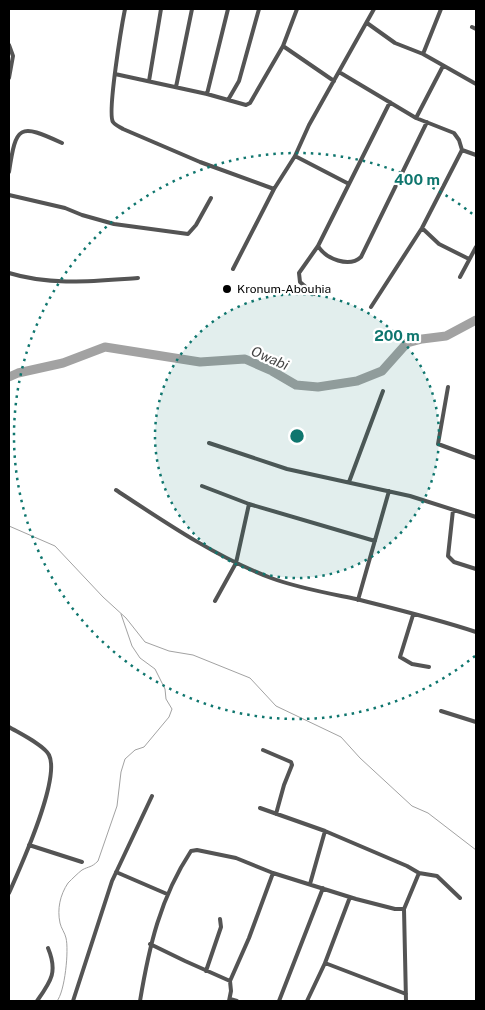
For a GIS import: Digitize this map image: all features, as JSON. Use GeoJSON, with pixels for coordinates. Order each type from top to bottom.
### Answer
{"type":"FeatureCollection","features":[{"type":"Feature","properties":{"kind":"street"},"geometry":{"type":"LineString","coordinates":[[125,9],[112,93],[112,117],[114,122],[123,129],[200,162],[274,189]]}},
{"type":"Feature","properties":{"kind":"street"},"geometry":{"type":"LineString","coordinates":[[149,81],[161,9]]}},
{"type":"Feature","properties":{"kind":"street"},"geometry":{"type":"LineString","coordinates":[[176,87],[192,9]]}},
{"type":"Feature","properties":{"kind":"street"},"geometry":{"type":"LineString","coordinates":[[207,94],[228,9]]}},
{"type":"Feature","properties":{"kind":"street"},"geometry":{"type":"LineString","coordinates":[[228,100],[239,82],[259,9]]}},
{"type":"Feature","properties":{"kind":"street"},"geometry":{"type":"LineString","coordinates":[[115,74],[207,94],[246,105],[249,104],[283,46],[297,9]]}},
{"type":"Feature","properties":{"kind":"street"},"geometry":{"type":"LineString","coordinates":[[233,269],[274,189],[374,9]]}},
{"type":"Feature","properties":{"kind":"street"},"geometry":{"type":"LineString","coordinates":[[423,54],[441,9]]}},
{"type":"Feature","properties":{"kind":"street"},"geometry":{"type":"LineString","coordinates":[[367,23],[395,43],[423,54],[476,84]]}},
{"type":"Feature","properties":{"kind":"street"},"geometry":{"type":"LineString","coordinates":[[9,45],[13,56],[9,78]]}},
{"type":"Feature","properties":{"kind":"street"},"geometry":{"type":"LineString","coordinates":[[283,46],[334,81]]}},
{"type":"Feature","properties":{"kind":"street"},"geometry":{"type":"LineString","coordinates":[[416,118],[443,66]]}},
{"type":"Feature","properties":{"kind":"street"},"geometry":{"type":"LineString","coordinates":[[339,72],[416,118],[454,133],[459,140],[462,150],[422,228],[371,307]]}},
{"type":"Feature","properties":{"kind":"street"},"geometry":{"type":"LineString","coordinates":[[314,294],[300,282],[298,274],[318,246],[390,102]]}},
{"type":"Feature","properties":{"kind":"street"},"geometry":{"type":"LineString","coordinates":[[318,246],[327,255],[341,261],[356,262],[361,257],[427,122]]}},
{"type":"Feature","properties":{"kind":"street"},"geometry":{"type":"LineString","coordinates":[[9,172],[14,143],[19,135],[27,131],[36,131],[62,143]]}},
{"type":"Feature","properties":{"kind":"street"},"geometry":{"type":"LineString","coordinates":[[462,150],[476,155]]}},
{"type":"Feature","properties":{"kind":"street"},"geometry":{"type":"LineString","coordinates":[[294,156],[349,184]]}},
{"type":"Feature","properties":{"kind":"street"},"geometry":{"type":"LineString","coordinates":[[9,195],[65,208],[114,224],[188,234],[196,225],[212,198]]}},
{"type":"Feature","properties":{"kind":"street"},"geometry":{"type":"LineString","coordinates":[[422,228],[439,244],[469,259]]}},
{"type":"Feature","properties":{"kind":"street"},"geometry":{"type":"LineString","coordinates":[[460,277],[476,247]]}},
{"type":"Feature","properties":{"kind":"street"},"geometry":{"type":"LineString","coordinates":[[9,274],[26,279],[62,282],[138,278]]}},
{"type":"Feature","properties":{"kind":"street"},"geometry":{"type":"LineString","coordinates":[[448,387],[438,444],[476,458]]}},
{"type":"Feature","properties":{"kind":"street"},"geometry":{"type":"LineString","coordinates":[[349,482],[383,390]]}},
{"type":"Feature","properties":{"kind":"street"},"geometry":{"type":"LineString","coordinates":[[209,443],[287,470],[410,496],[476,517]]}},
{"type":"Feature","properties":{"kind":"street"},"geometry":{"type":"LineString","coordinates":[[202,486],[249,504],[375,541]]}},
{"type":"Feature","properties":{"kind":"street"},"geometry":{"type":"LineString","coordinates":[[116,490],[170,525],[236,563],[272,578],[413,615],[440,620],[476,632]]}},
{"type":"Feature","properties":{"kind":"street"},"geometry":{"type":"LineString","coordinates":[[358,600],[389,491]]}},
{"type":"Feature","properties":{"kind":"street"},"geometry":{"type":"LineString","coordinates":[[215,601],[236,563],[249,504]]}},
{"type":"Feature","properties":{"kind":"street"},"geometry":{"type":"LineString","coordinates":[[453,510],[448,556],[454,562],[476,569]]}},
{"type":"Feature","properties":{"kind":"street"},"geometry":{"type":"LineString","coordinates":[[413,615],[400,657],[412,664],[429,667]]}},
{"type":"Feature","properties":{"kind":"street"},"geometry":{"type":"LineString","coordinates":[[441,711],[476,722]]}},
{"type":"Feature","properties":{"kind":"street"},"geometry":{"type":"LineString","coordinates":[[9,727],[46,750],[51,757],[52,766],[50,782],[37,824],[9,891]]}},
{"type":"Feature","properties":{"kind":"street"},"geometry":{"type":"LineString","coordinates":[[263,750],[291,762],[292,765],[276,814]]}},
{"type":"Feature","properties":{"kind":"street"},"geometry":{"type":"LineString","coordinates":[[73,1001],[116,872],[152,796]]}},
{"type":"Feature","properties":{"kind":"street"},"geometry":{"type":"LineString","coordinates":[[260,808],[325,832],[407,866],[418,873],[437,876],[460,898]]}},
{"type":"Feature","properties":{"kind":"street"},"geometry":{"type":"LineString","coordinates":[[310,884],[325,832]]}},
{"type":"Feature","properties":{"kind":"street"},"geometry":{"type":"LineString","coordinates":[[29,845],[82,862]]}},
{"type":"Feature","properties":{"kind":"street"},"geometry":{"type":"LineString","coordinates":[[140,1001],[150,944],[167,894],[191,852],[197,850],[236,858],[273,873],[350,897],[395,909],[404,908]]}},
{"type":"Feature","properties":{"kind":"street"},"geometry":{"type":"LineString","coordinates":[[116,872],[167,894]]}},
{"type":"Feature","properties":{"kind":"street"},"geometry":{"type":"LineString","coordinates":[[237,1001],[230,1000],[230,981],[249,938],[273,873]]}},
{"type":"Feature","properties":{"kind":"street"},"geometry":{"type":"LineString","coordinates":[[406,1001],[404,908],[418,873]]}},
{"type":"Feature","properties":{"kind":"street"},"geometry":{"type":"LineString","coordinates":[[279,1001],[322,888]]}},
{"type":"Feature","properties":{"kind":"street"},"geometry":{"type":"LineString","coordinates":[[307,1001],[325,963],[350,897]]}},
{"type":"Feature","properties":{"kind":"street"},"geometry":{"type":"LineString","coordinates":[[206,971],[221,927],[220,919]]}},
{"type":"Feature","properties":{"kind":"street"},"geometry":{"type":"LineString","coordinates":[[150,944],[230,981]]}},
{"type":"Feature","properties":{"kind":"street"},"geometry":{"type":"LineString","coordinates":[[37,1001],[53,973],[54,965],[48,948]]}},
{"type":"Feature","properties":{"kind":"street"},"geometry":{"type":"LineString","coordinates":[[325,963],[406,994]]}},
{"type":"Feature","properties":{"kind":"waterway","name":"Owabi"},"geometry":{"type":"LineString","coordinates":[[9,377],[18,373],[63,363],[105,347],[200,362],[245,359],[272,371],[296,385],[318,387],[357,381],[382,371],[407,343],[446,336],[476,320]]}},
{"type":"Feature","properties":{"kind":"waterway"},"geometry":{"type":"LineString","coordinates":[[9,526],[55,546],[103,597],[126,618],[145,642],[169,651],[193,655],[250,678],[276,706],[341,737],[360,758],[412,806],[428,813],[476,850]]}},
{"type":"Feature","properties":{"kind":"waterway"},"geometry":{"type":"LineString","coordinates":[[57,1001],[62,989],[67,961],[66,938],[59,918],[63,892],[68,883],[82,870],[94,865],[98,861],[117,806],[121,772],[125,759],[135,750],[144,747],[169,717],[172,709],[166,699],[165,689],[155,669],[140,658],[132,646],[121,614]]}},
{"type":"Feature","properties":{"kind":"place","name":"Kronum-Abouhia"},"geometry":{"type":"Point","coordinates":[227,289]}}]}
